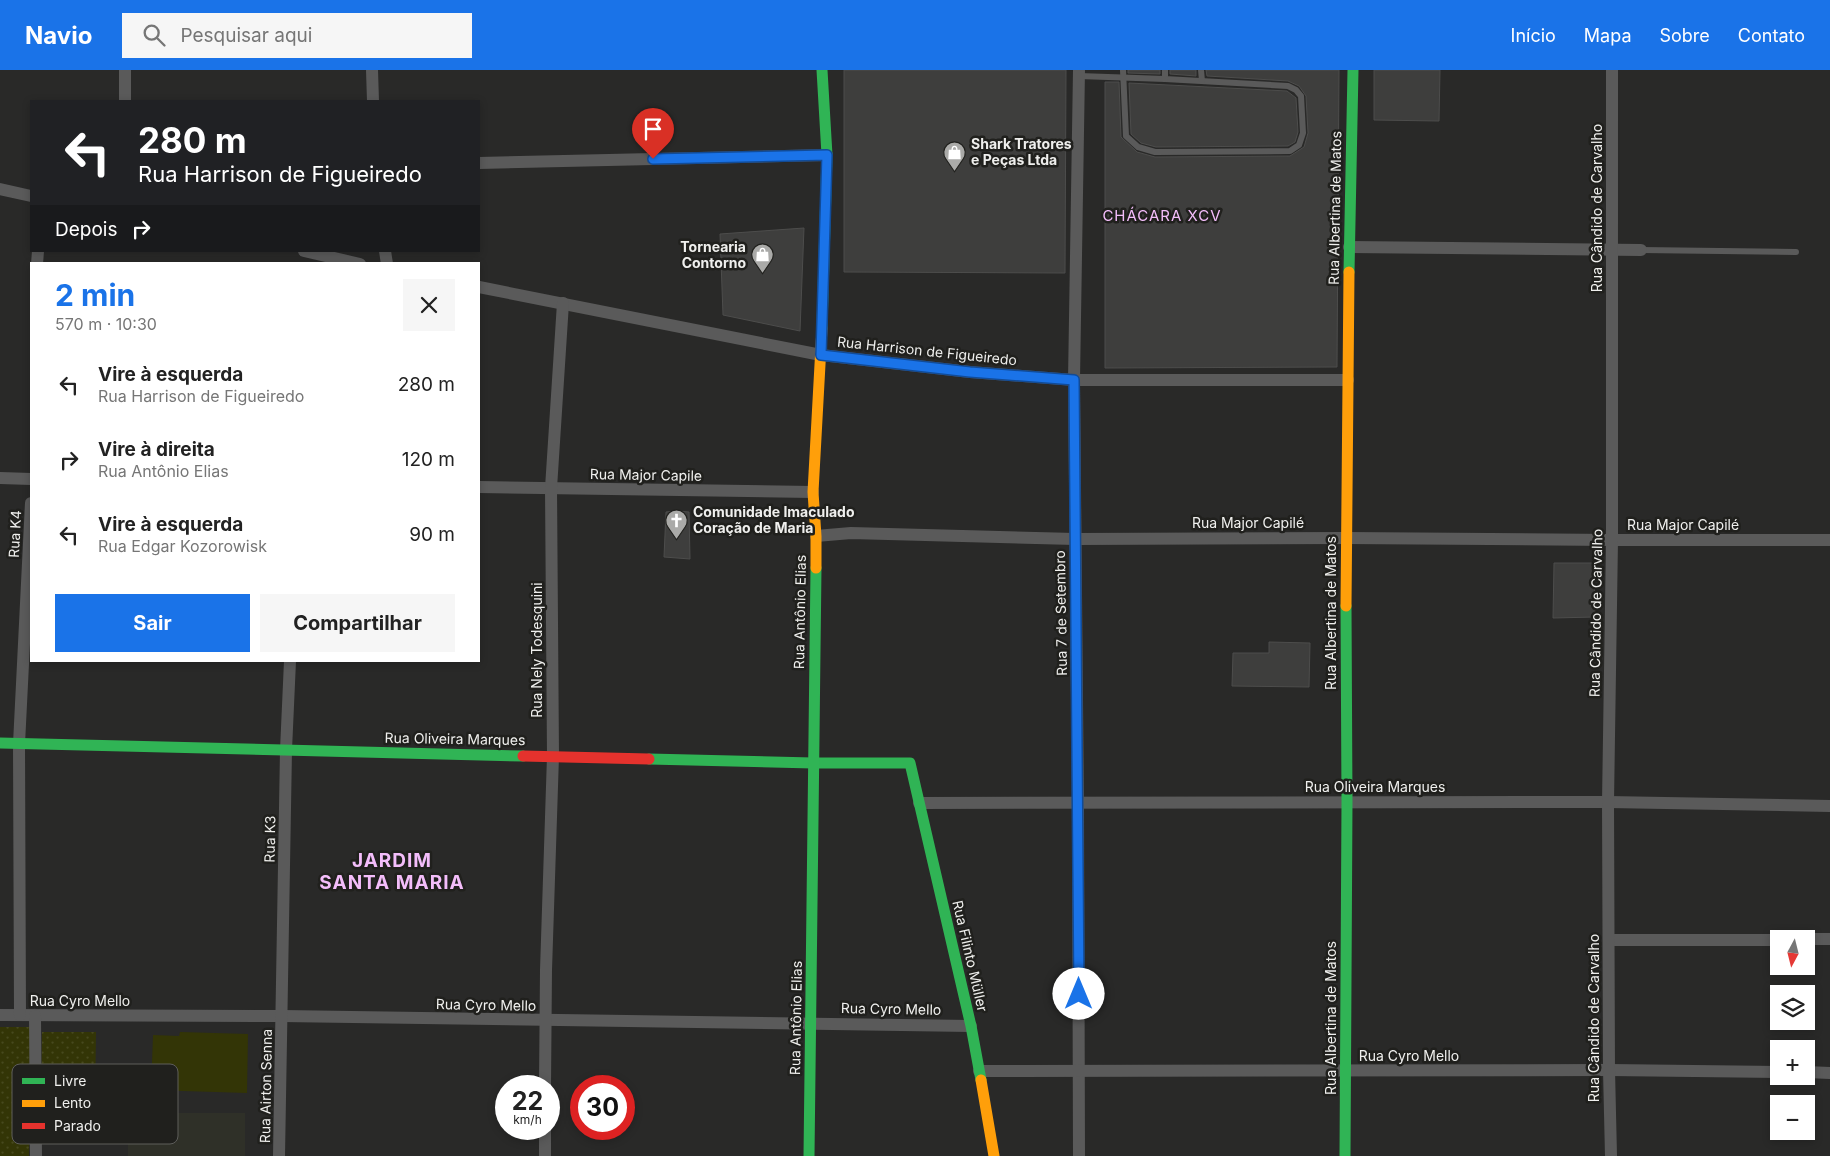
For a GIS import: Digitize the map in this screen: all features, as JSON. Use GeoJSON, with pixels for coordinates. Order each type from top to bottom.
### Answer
{"type":"FeatureCollection","features":[{"type":"Feature","properties":{"kind":"street"},"geometry":{"type":"LineString","coordinates":[[125,100],[126,70]]}},
{"type":"Feature","properties":{"kind":"street"},"geometry":{"type":"LineString","coordinates":[[372,70],[373,100]]}},
{"type":"Feature","properties":{"kind":"street","name":"Rua Antônio Elias"},"geometry":{"type":"LineString","coordinates":[[809,1156],[816,536],[813,492],[821,355],[827,155],[822,70]]}},
{"type":"Feature","properties":{"kind":"street","name":"Rua Albertina de Matos"},"geometry":{"type":"LineString","coordinates":[[1345,1156],[1347,802],[1345,538],[1353,70]]}},
{"type":"Feature","properties":{"kind":"street","name":"Rua Cândido de Carvalho"},"geometry":{"type":"LineString","coordinates":[[1611,1156],[1608,802],[1612,540],[1612,70]]}},
{"type":"Feature","properties":{"kind":"street","name":"Rua 7 de Setembro"},"geometry":{"type":"LineString","coordinates":[[1079,73],[1074,380],[1080,1070],[1079,1156]]}},
{"type":"Feature","properties":{"kind":"street"},"geometry":{"type":"LineString","coordinates":[[480,163],[827,155]]}},
{"type":"Feature","properties":{"kind":"street"},"geometry":{"type":"LineString","coordinates":[[0,189],[30,196]]}},
{"type":"Feature","properties":{"kind":"street"},"geometry":{"type":"LineString","coordinates":[[1349,247],[1641,250]]}},
{"type":"Feature","properties":{"kind":"street"},"geometry":{"type":"LineString","coordinates":[[308,252],[351,262]]}},
{"type":"Feature","properties":{"kind":"street","name":"Rua Harrison de Figueiredo"},"geometry":{"type":"LineString","coordinates":[[480,287],[821,355],[970,372],[1074,380],[1348,380]]}},
{"type":"Feature","properties":{"kind":"street","name":"Rua Nely Todesquini"},"geometry":{"type":"LineString","coordinates":[[545,1075],[553,756],[551,488],[563,303]]}},
{"type":"Feature","properties":{"kind":"street"},"geometry":{"type":"LineString","coordinates":[[0,478],[30,479]]}},
{"type":"Feature","properties":{"kind":"street","name":"Rua Major Capile"},"geometry":{"type":"LineString","coordinates":[[480,487],[813,492]]}},
{"type":"Feature","properties":{"kind":"street","name":"Rua K4"},"geometry":{"type":"LineString","coordinates":[[20,1016],[19,744],[30,523]]}},
{"type":"Feature","properties":{"kind":"street","name":"Rua Major Capilé"},"geometry":{"type":"LineString","coordinates":[[816,536],[852,534],[1075,538],[1830,540]]}},
{"type":"Feature","properties":{"kind":"street","name":"Rua K3"},"geometry":{"type":"LineString","coordinates":[[282,1016],[286,750],[290,662]]}},
{"type":"Feature","properties":{"kind":"street","name":"Rua Oliveira Marques"},"geometry":{"type":"LineString","coordinates":[[0,743],[813,763],[910,763]]}},
{"type":"Feature","properties":{"kind":"street","name":"Rua Filinto Müller"},"geometry":{"type":"LineString","coordinates":[[910,763],[971,1026],[994,1156]]}},
{"type":"Feature","properties":{"kind":"street","name":"Rua Oliveira Marques"},"geometry":{"type":"LineString","coordinates":[[919,803],[1608,802],[1830,806]]}},
{"type":"Feature","properties":{"kind":"street"},"geometry":{"type":"LineString","coordinates":[[1815,939],[1830,939]]}},
{"type":"Feature","properties":{"kind":"street"},"geometry":{"type":"LineString","coordinates":[[1609,940],[1770,940]]}},
{"type":"Feature","properties":{"kind":"street","name":"Rua Cyro Mello"},"geometry":{"type":"LineString","coordinates":[[0,1015],[282,1016],[811,1022],[971,1026]]}},
{"type":"Feature","properties":{"kind":"street"},"geometry":{"type":"LineString","coordinates":[[36,1016],[36,1064]]}},
{"type":"Feature","properties":{"kind":"street","name":"Rua Airton Senna"},"geometry":{"type":"LineString","coordinates":[[279,1156],[282,1016]]}},
{"type":"Feature","properties":{"kind":"street","name":"Rua Cyro Mello"},"geometry":{"type":"LineString","coordinates":[[979,1071],[1609,1070],[1770,1072]]}},
{"type":"Feature","properties":{"kind":"street"},"geometry":{"type":"LineString","coordinates":[[1815,1072],[1830,1073]]}},
{"type":"Feature","properties":{"kind":"street"},"geometry":{"type":"LineString","coordinates":[[545,1140],[545,1156]]}},
{"type":"Feature","properties":{"kind":"lane"},"geometry":{"type":"LineString","coordinates":[[1079,73],[1124,78],[1288,86],[1296,90],[1301,96],[1303,133],[1299,145],[1290,151],[1155,152],[1138,147],[1126,136],[1124,78],[1124,70]]}},
{"type":"Feature","properties":{"kind":"lane"},"geometry":{"type":"LineString","coordinates":[[1165,70],[1165,79]]}},
{"type":"Feature","properties":{"kind":"lane"},"geometry":{"type":"LineString","coordinates":[[1201,70],[1202,81]]}},
{"type":"Feature","properties":{"kind":"lane"},"geometry":{"type":"LineString","coordinates":[[1641,250],[1796,252]]}},
{"type":"Feature","properties":{"kind":"shaded area"},"geometry":{"type":"Polygon","coordinates":[[[0,1027],[30,1027],[30,1064],[12,1064],[12,1144],[29,1144],[29,1156],[0,1156],[0,1027]]]}},
{"type":"Feature","properties":{"kind":"shaded area"},"geometry":{"type":"Polygon","coordinates":[[[42,1032],[96,1032],[96,1064],[42,1064],[42,1032]]]}},
{"type":"Feature","properties":{"kind":"shaded area"},"geometry":{"type":"Polygon","coordinates":[[[180,1032],[248,1034],[247,1093],[178,1091],[178,1064],[152,1064],[153,1035],[179,1036],[180,1032]]]}},
{"type":"Feature","properties":{"kind":"shaded area"},"geometry":{"type":"Polygon","coordinates":[[[178,1113],[245,1113],[245,1156],[128,1156],[128,1144],[178,1144],[178,1113]]]}},
{"type":"Feature","properties":{"kind":"building","name":"Shark Tratores e Peças Ltda"},"geometry":{"type":"Polygon","coordinates":[[[844,70],[1066,70],[1065,273],[844,272],[844,70]]]}},
{"type":"Feature","properties":{"kind":"building"},"geometry":{"type":"Polygon","coordinates":[[[1128,70],[1160,70],[1160,74],[1128,73],[1128,70]]]}},
{"type":"Feature","properties":{"kind":"building"},"geometry":{"type":"Polygon","coordinates":[[[1170,70],[1196,70],[1196,76],[1170,74],[1170,70]]]}},
{"type":"Feature","properties":{"kind":"building"},"geometry":{"type":"Polygon","coordinates":[[[1206,70],[1339,70],[1337,367],[1105,368],[1105,82],[1119,82],[1121,137],[1137,152],[1155,157],[1290,156],[1304,147],[1308,133],[1306,96],[1299,86],[1288,81],[1207,76],[1206,70]]]}},
{"type":"Feature","properties":{"kind":"building"},"geometry":{"type":"Polygon","coordinates":[[[1374,70],[1440,70],[1439,121],[1374,120],[1374,70]]]}},
{"type":"Feature","properties":{"kind":"building"},"geometry":{"type":"Polygon","coordinates":[[[1129,83],[1287,91],[1296,98],[1298,132],[1295,142],[1288,146],[1156,147],[1141,143],[1131,134],[1129,83]]]}},
{"type":"Feature","properties":{"kind":"building","name":"Tornearia Contorno"},"geometry":{"type":"Polygon","coordinates":[[[804,228],[800,331],[723,315],[720,234],[804,228]]]}},
{"type":"Feature","properties":{"kind":"building","name":"Comunidade Imaculado Coração de Maria"},"geometry":{"type":"Polygon","coordinates":[[[666,512],[689,512],[690,559],[664,557],[666,512]]]}},
{"type":"Feature","properties":{"kind":"building"},"geometry":{"type":"Polygon","coordinates":[[[1554,563],[1594,563],[1595,617],[1553,618],[1554,563]]]}},
{"type":"Feature","properties":{"kind":"building"},"geometry":{"type":"Polygon","coordinates":[[[1269,642],[1310,643],[1309,687],[1232,686],[1233,653],[1269,653],[1269,642]]]}},
{"type":"Feature","properties":{"kind":"traffic: fast"},"geometry":{"type":"LineString","coordinates":[[822,70],[827,155],[822,328]]}},
{"type":"Feature","properties":{"kind":"traffic: fast"},"geometry":{"type":"LineString","coordinates":[[1349,272],[1353,70]]}},
{"type":"Feature","properties":{"kind":"traffic: fast"},"geometry":{"type":"LineString","coordinates":[[809,1156],[816,568]]}},
{"type":"Feature","properties":{"kind":"traffic: fast"},"geometry":{"type":"LineString","coordinates":[[1345,1156],[1346,606]]}},
{"type":"Feature","properties":{"kind":"traffic: fast"},"geometry":{"type":"LineString","coordinates":[[0,743],[523,756]]}},
{"type":"Feature","properties":{"kind":"traffic: fast"},"geometry":{"type":"LineString","coordinates":[[649,759],[910,763],[971,1026],[981,1080]]}},
{"type":"Feature","properties":{"kind":"traffic: slow"},"geometry":{"type":"LineString","coordinates":[[1346,606],[1349,272]]}},
{"type":"Feature","properties":{"kind":"traffic: slow"},"geometry":{"type":"LineString","coordinates":[[816,568],[813,492],[822,328]]}},
{"type":"Feature","properties":{"kind":"traffic: slow"},"geometry":{"type":"LineString","coordinates":[[981,1080],[994,1156]]}},
{"type":"Feature","properties":{"kind":"traffic: jam"},"geometry":{"type":"LineString","coordinates":[[523,756],[649,759]]}},
{"type":"Feature","properties":{"kind":"place","name":"Shark Tratores e Peças Ltda"},"geometry":{"type":"Point","coordinates":[955,171]}},
{"type":"Feature","properties":{"kind":"place","name":"Tornearia Contorno"},"geometry":{"type":"Point","coordinates":[762,274]}},
{"type":"Feature","properties":{"kind":"place","name":"Comunidade Imaculado Coração de Maria"},"geometry":{"type":"Point","coordinates":[677,539]}},
{"type":"Feature","properties":{"kind":"district","name":"CHÁCARA XCV"},"geometry":{"type":"Point","coordinates":[1162,216]}},
{"type":"Feature","properties":{"kind":"district","name":"JARDIM SANTA MARIA"},"geometry":{"type":"Point","coordinates":[392,871]}},
{"type":"Feature","properties":{"kind":"route"},"geometry":{"type":"LineString","coordinates":[[653,159],[827,155],[821,355],[970,372],[1074,380],[1079,994]]}}]}
